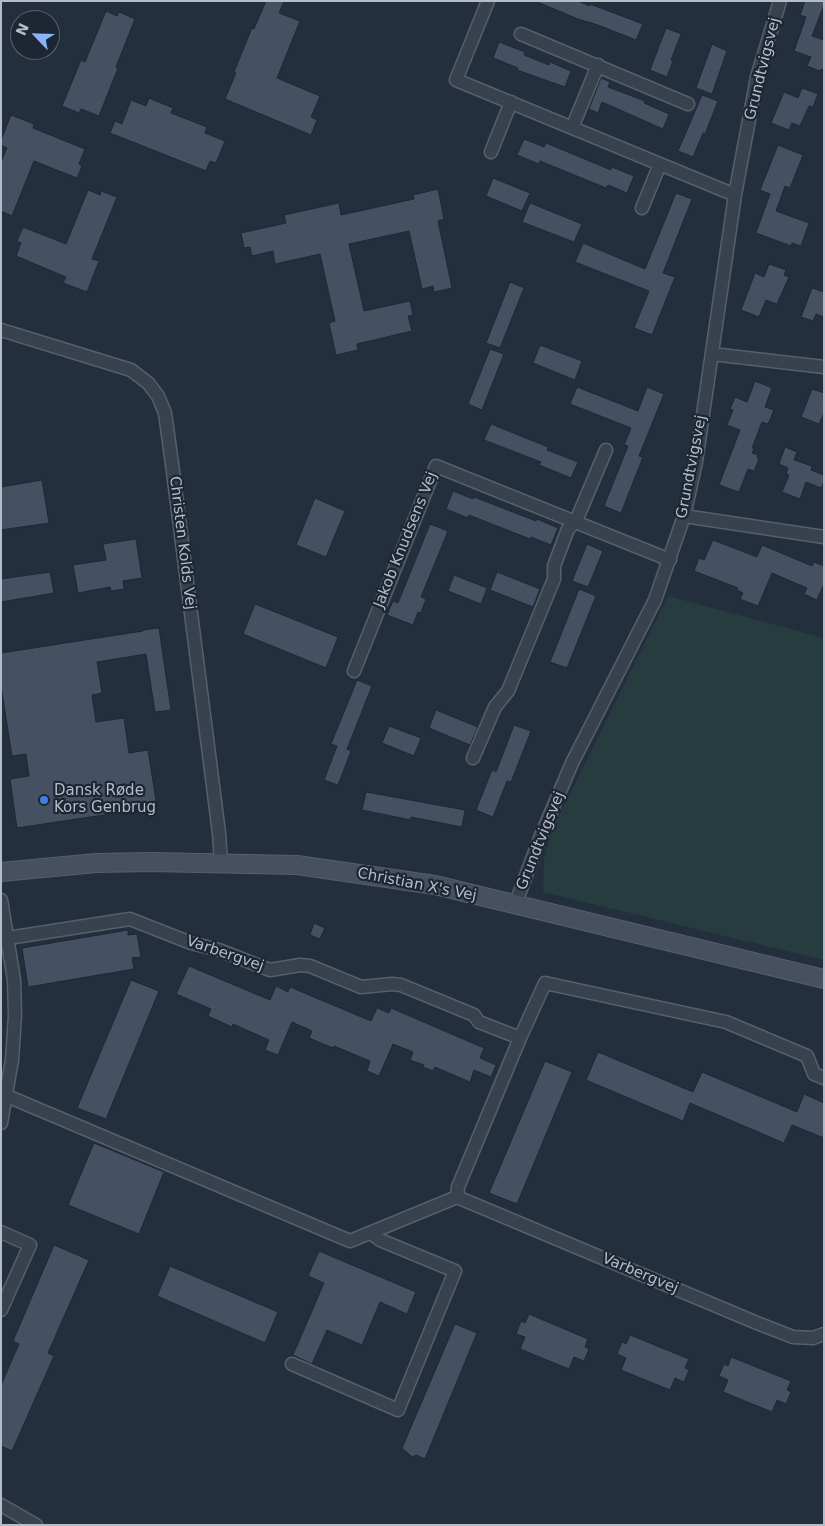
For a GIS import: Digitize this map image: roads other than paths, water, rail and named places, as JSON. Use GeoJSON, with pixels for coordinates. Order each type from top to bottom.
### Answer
{"type":"FeatureCollection","features":[{"type":"Feature","properties":{"kind":"street"},"geometry":{"type":"LineString","coordinates":[[488,1],[456,80],[735,194]]}},
{"type":"Feature","properties":{"kind":"street","name":"Grundtvigsvej"},"geometry":{"type":"LineString","coordinates":[[515,905],[540,838],[572,763],[655,600],[684,516],[696,462],[735,194],[758,77],[780,1]]}},
{"type":"Feature","properties":{"kind":"street"},"geometry":{"type":"LineString","coordinates":[[521,34],[688,104]]}},
{"type":"Feature","properties":{"kind":"street"},"geometry":{"type":"LineString","coordinates":[[572,128],[598,65]]}},
{"type":"Feature","properties":{"kind":"street"},"geometry":{"type":"LineString","coordinates":[[491,152],[511,102]]}},
{"type":"Feature","properties":{"kind":"street"},"geometry":{"type":"LineString","coordinates":[[642,208],[660,164]]}},
{"type":"Feature","properties":{"kind":"street","name":"Christen Kolds Vej"},"geometry":{"type":"LineString","coordinates":[[1,330],[131,370],[148,383],[158,396],[165,413],[172,464],[219,833],[221,863]]}},
{"type":"Feature","properties":{"kind":"street"},"geometry":{"type":"LineString","coordinates":[[712,354],[824,368]]}},
{"type":"Feature","properties":{"kind":"street"},"geometry":{"type":"LineString","coordinates":[[473,758],[495,707],[508,691],[554,579],[554,566],[568,529],[576,521],[606,450]]}},
{"type":"Feature","properties":{"kind":"street","name":"Jakob Knudsens Vej"},"geometry":{"type":"LineString","coordinates":[[354,671],[436,466],[670,560]]}},
{"type":"Feature","properties":{"kind":"street"},"geometry":{"type":"LineString","coordinates":[[684,516],[824,537]]}},
{"type":"Feature","properties":{"kind":"street","name":"Christian X's Vej"},"geometry":{"type":"LineString","coordinates":[[1,872],[96,863],[297,865],[435,885],[824,979]]}},
{"type":"Feature","properties":{"kind":"street"},"geometry":{"type":"LineString","coordinates":[[1,900],[14,980],[14,1035],[7,1096],[1,1123]]}},
{"type":"Feature","properties":{"kind":"street","name":"Varbergvej"},"geometry":{"type":"LineString","coordinates":[[8,938],[130,919],[191,943],[219,950],[270,970],[300,965],[310,966],[361,987],[401,985],[474,1015],[479,1022],[520,1038]]}},
{"type":"Feature","properties":{"kind":"street"},"geometry":{"type":"LineString","coordinates":[[7,1096],[350,1241],[458,1197],[458,1187],[545,983],[726,1022],[807,1056],[814,1074],[824,1078]]}},
{"type":"Feature","properties":{"kind":"street","name":"Varbergvej"},"geometry":{"type":"LineString","coordinates":[[458,1197],[757,1324],[793,1337],[813,1338],[824,1334]]}},
{"type":"Feature","properties":{"kind":"street"},"geometry":{"type":"LineString","coordinates":[[1,1232],[30,1245],[1,1310]]}},
{"type":"Feature","properties":{"kind":"street"},"geometry":{"type":"LineString","coordinates":[[292,1364],[398,1410],[455,1271],[380,1240],[371,1233]]}},
{"type":"Feature","properties":{"kind":"street"},"geometry":{"type":"LineString","coordinates":[[1,1505],[36,1525]]}},
{"type":"Feature","properties":{"kind":"place","name":"Dansk Røde Kors Genbrug"},"geometry":{"type":"Point","coordinates":[44,800]}}]}
